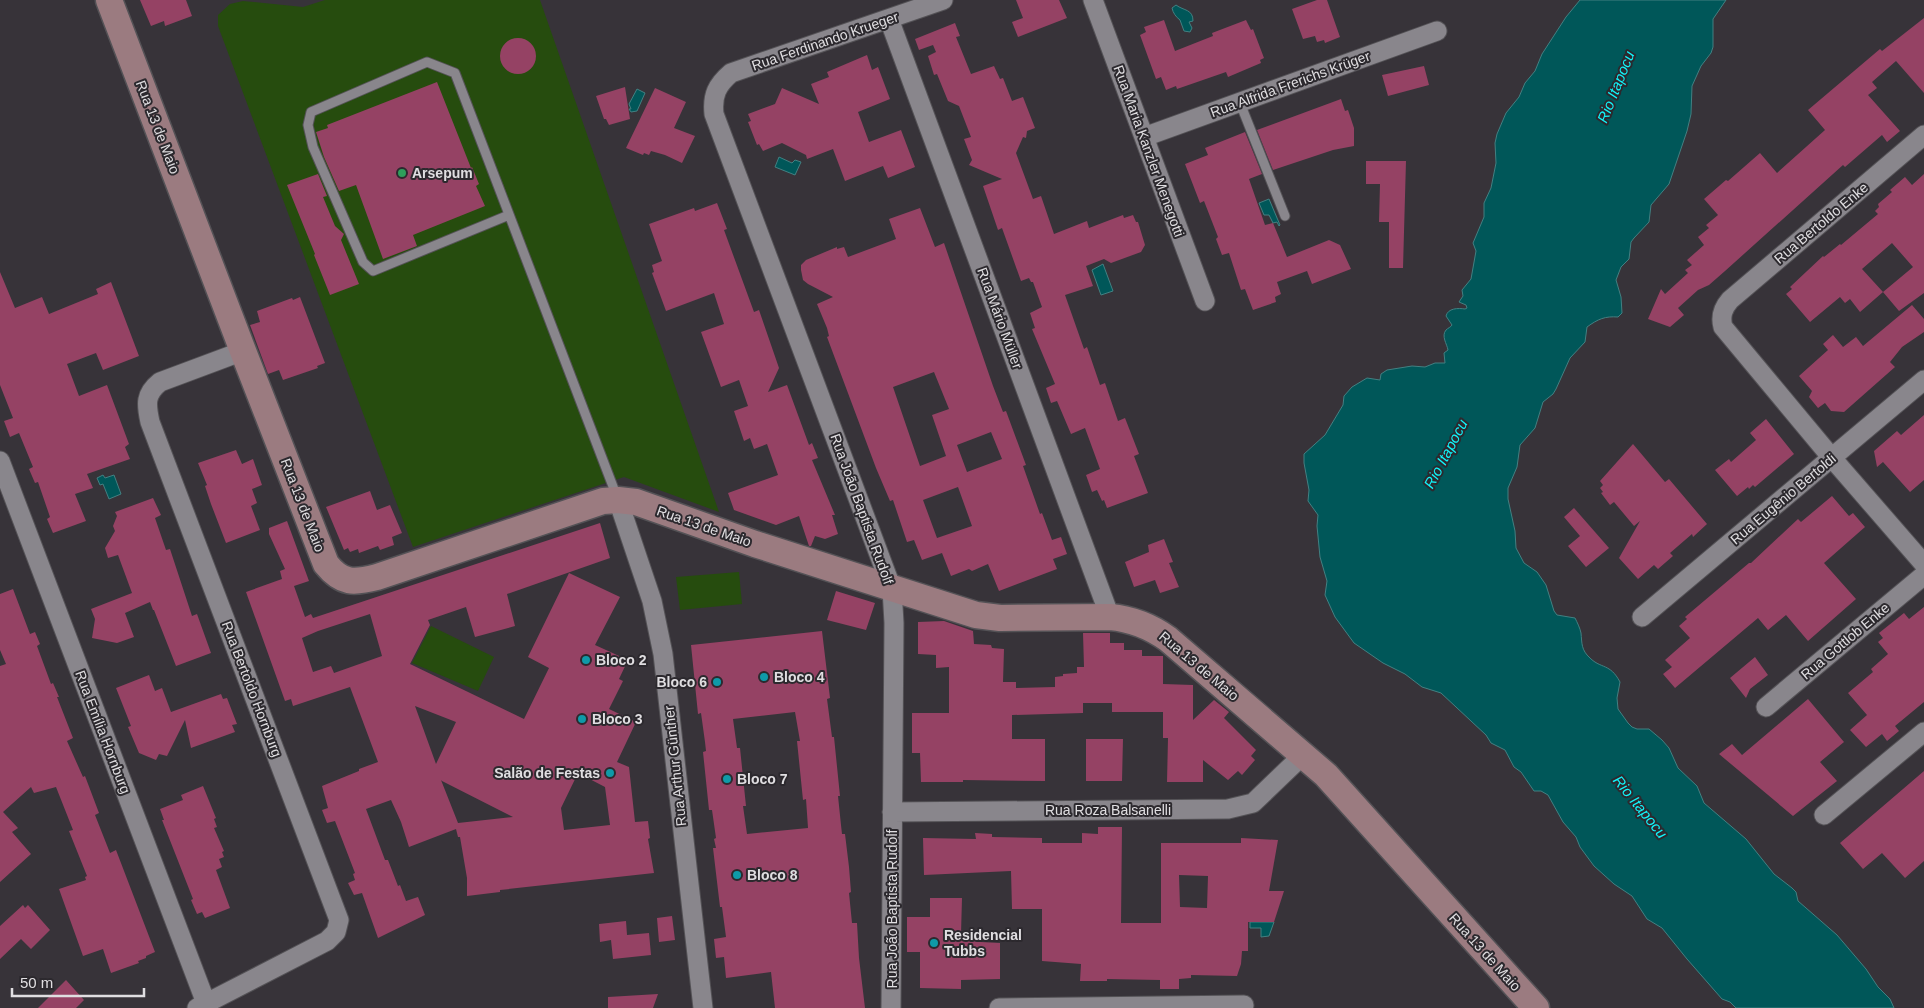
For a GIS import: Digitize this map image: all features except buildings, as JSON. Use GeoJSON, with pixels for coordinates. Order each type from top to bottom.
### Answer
{"type":"FeatureCollection","features":[{"type":"Feature","properties":{"kind":"main road","name":"Rua 13 de Maio"},"geometry":{"type":"LineString","coordinates":[[110,0],[326,564],[335,575],[346,580],[361,581],[377,577],[603,501],[618,500],[636,502],[755,544],[956,610],[987,617],[1110,617],[1137,622],[1159,633],[1326,775],[1536,1008]]}},
{"type":"Feature","properties":{"kind":"street","name":"Rua Ferdinando Krueger"},"geometry":{"type":"LineString","coordinates":[[715,92],[722,81],[731,74],[943,0]]}},
{"type":"Feature","properties":{"kind":"street","name":"Rua Maria Kanzler Menegotti"},"geometry":{"type":"LineString","coordinates":[[1093,0],[1205,301]]}},
{"type":"Feature","properties":{"kind":"street","name":"Rua Mário Müller"},"geometry":{"type":"LineString","coordinates":[[889,19],[1110,617]]}},
{"type":"Feature","properties":{"kind":"street","name":"Rua Alfrida Frerichs Krüger"},"geometry":{"type":"LineString","coordinates":[[1144,137],[1437,31]]}},
{"type":"Feature","properties":{"kind":"street","name":"Rua João Baptista Rudolf"},"geometry":{"type":"LineString","coordinates":[[715,92],[713,102],[714,114],[892,589],[894,622],[891,1008]]}},
{"type":"Feature","properties":{"kind":"street","name":"Rua Bertoldo Enke"},"geometry":{"type":"LineString","coordinates":[[1832,458],[1723,327],[1722,313],[1730,300],[1924,135]]}},
{"type":"Feature","properties":{"kind":"street","name":"Rua Bertoldo Hornburg"},"geometry":{"type":"LineString","coordinates":[[202,1005],[327,941],[336,932],[338,920],[147,410],[148,398],[152,389],[160,382],[243,351]]}},
{"type":"Feature","properties":{"kind":"street","name":"Rua Eugênio Bertoldi"},"geometry":{"type":"LineString","coordinates":[[1642,617],[1924,380]]}},
{"type":"Feature","properties":{"kind":"street"},"geometry":{"type":"LineString","coordinates":[[1832,458],[1924,564]]}},
{"type":"Feature","properties":{"kind":"street","name":"Rua Emília Hornburg"},"geometry":{"type":"LineString","coordinates":[[0,461],[202,1005]]}},
{"type":"Feature","properties":{"kind":"street","name":"Rua Arthur Günther"},"geometry":{"type":"LineString","coordinates":[[618,500],[652,601],[662,654],[702,1008]]}},
{"type":"Feature","properties":{"kind":"street","name":"Rua Gottlob Enke"},"geometry":{"type":"LineString","coordinates":[[1766,707],[1924,575]]}},
{"type":"Feature","properties":{"kind":"street"},"geometry":{"type":"LineString","coordinates":[[1824,815],[1924,732]]}},
{"type":"Feature","properties":{"kind":"street","name":"Rua Roza Balsanelli"},"geometry":{"type":"LineString","coordinates":[[892,812],[1228,809],[1253,803],[1303,755]]}},
{"type":"Feature","properties":{"kind":"street"},"geometry":{"type":"LineString","coordinates":[[999,1008],[1244,1005]]}},
{"type":"Feature","properties":{"kind":"lane"},"geometry":{"type":"LineString","coordinates":[[509,216],[373,271],[363,262],[313,146],[308,125],[311,112],[427,62],[455,73],[618,500]]}},
{"type":"Feature","properties":{"kind":"lane"},"geometry":{"type":"LineString","coordinates":[[1240,103],[1285,216]]}},
{"type":"Feature","properties":{"kind":"green space","name":"Arsepum"},"geometry":{"type":"Polygon","coordinates":[[[325,0],[540,0],[719,512],[624,477],[413,547],[218,26],[218,15],[230,4],[243,1],[303,7],[325,0]]]}},
{"type":"Feature","properties":{"kind":"green space"},"geometry":{"type":"Polygon","coordinates":[[[739,572],[742,604],[680,610],[676,577],[739,572]]]}},
{"type":"Feature","properties":{"kind":"green space"},"geometry":{"type":"Polygon","coordinates":[[[431,626],[494,657],[478,691],[412,663],[431,626]]]}},
{"type":"Feature","properties":{"kind":"water","name":"Rio Itapocu"},"geometry":{"type":"Polygon","coordinates":[[[1580,0],[1726,0],[1713,19],[1713,47],[1711,53],[1701,66],[1692,86],[1691,114],[1669,184],[1651,205],[1649,222],[1631,242],[1629,259],[1621,267],[1616,280],[1621,297],[1622,313],[1618,317],[1602,319],[1587,327],[1585,342],[1570,358],[1553,394],[1543,402],[1535,428],[1520,445],[1517,467],[1508,488],[1516,548],[1524,563],[1537,572],[1546,585],[1557,615],[1575,618],[1581,631],[1583,649],[1587,655],[1613,672],[1620,682],[1617,698],[1618,709],[1628,723],[1637,729],[1649,729],[1662,740],[1669,748],[1678,768],[1697,786],[1704,803],[1746,839],[1774,874],[1796,892],[1798,901],[1837,935],[1866,969],[1878,987],[1890,999],[1894,1008],[1736,1008],[1730,1002],[1722,999],[1662,928],[1647,919],[1632,896],[1614,884],[1594,866],[1580,847],[1576,837],[1563,822],[1548,795],[1541,791],[1534,791],[1521,772],[1514,767],[1505,750],[1491,743],[1486,735],[1441,693],[1422,687],[1405,674],[1383,663],[1354,643],[1335,617],[1325,595],[1327,581],[1320,557],[1317,526],[1318,515],[1308,501],[1309,490],[1304,454],[1325,435],[1343,405],[1344,396],[1352,387],[1367,378],[1380,380],[1381,374],[1387,370],[1412,366],[1425,367],[1435,363],[1445,363],[1444,353],[1448,350],[1444,335],[1446,330],[1452,325],[1446,316],[1451,310],[1467,308],[1466,305],[1459,302],[1463,296],[1462,290],[1471,279],[1476,251],[1473,243],[1484,217],[1484,203],[1491,188],[1496,163],[1495,143],[1497,134],[1506,113],[1519,97],[1525,83],[1535,71],[1542,54],[1566,17],[1580,0]]]}},
{"type":"Feature","properties":{"kind":"water"},"geometry":{"type":"Polygon","coordinates":[[[1176,5],[1188,11],[1193,17],[1193,21],[1189,22],[1192,28],[1190,32],[1184,31],[1180,20],[1174,13],[1172,8],[1176,5]]]}},
{"type":"Feature","properties":{"kind":"water"},"geometry":{"type":"Polygon","coordinates":[[[637,89],[645,93],[637,111],[631,112],[629,104],[637,89]]]}},
{"type":"Feature","properties":{"kind":"water"},"geometry":{"type":"Polygon","coordinates":[[[779,157],[792,163],[795,160],[801,162],[795,175],[775,167],[779,157]]]}},
{"type":"Feature","properties":{"kind":"water"},"geometry":{"type":"Polygon","coordinates":[[[1269,199],[1279,226],[1277,222],[1273,223],[1269,215],[1264,215],[1259,203],[1269,199]]]}},
{"type":"Feature","properties":{"kind":"water"},"geometry":{"type":"Polygon","coordinates":[[[1103,264],[1113,291],[1101,295],[1092,270],[1103,264]]]}},
{"type":"Feature","properties":{"kind":"water"},"geometry":{"type":"Polygon","coordinates":[[[103,475],[105,478],[114,475],[121,494],[109,499],[103,484],[100,485],[97,478],[103,475]]]}},
{"type":"Feature","properties":{"kind":"water"},"geometry":{"type":"Polygon","coordinates":[[[1250,922],[1274,922],[1269,936],[1261,937],[1261,928],[1250,928],[1250,922]]]}},
{"type":"Feature","properties":{"kind":"place","name":"Arsepum"},"geometry":{"type":"Point","coordinates":[402,173]}},
{"type":"Feature","properties":{"kind":"place","name":"Bloco 2"},"geometry":{"type":"Point","coordinates":[586,660]}},
{"type":"Feature","properties":{"kind":"place","name":"Bloco 4"},"geometry":{"type":"Point","coordinates":[764,677]}},
{"type":"Feature","properties":{"kind":"place","name":"Bloco 6"},"geometry":{"type":"Point","coordinates":[717,682]}},
{"type":"Feature","properties":{"kind":"place","name":"Bloco 3"},"geometry":{"type":"Point","coordinates":[582,719]}},
{"type":"Feature","properties":{"kind":"place","name":"Salão de Festas"},"geometry":{"type":"Point","coordinates":[610,773]}},
{"type":"Feature","properties":{"kind":"place","name":"Bloco 7"},"geometry":{"type":"Point","coordinates":[727,779]}},
{"type":"Feature","properties":{"kind":"place","name":"Bloco 8"},"geometry":{"type":"Point","coordinates":[737,875]}},
{"type":"Feature","properties":{"kind":"place","name":"Residencial Tubbs"},"geometry":{"type":"Point","coordinates":[934,943]}}]}
